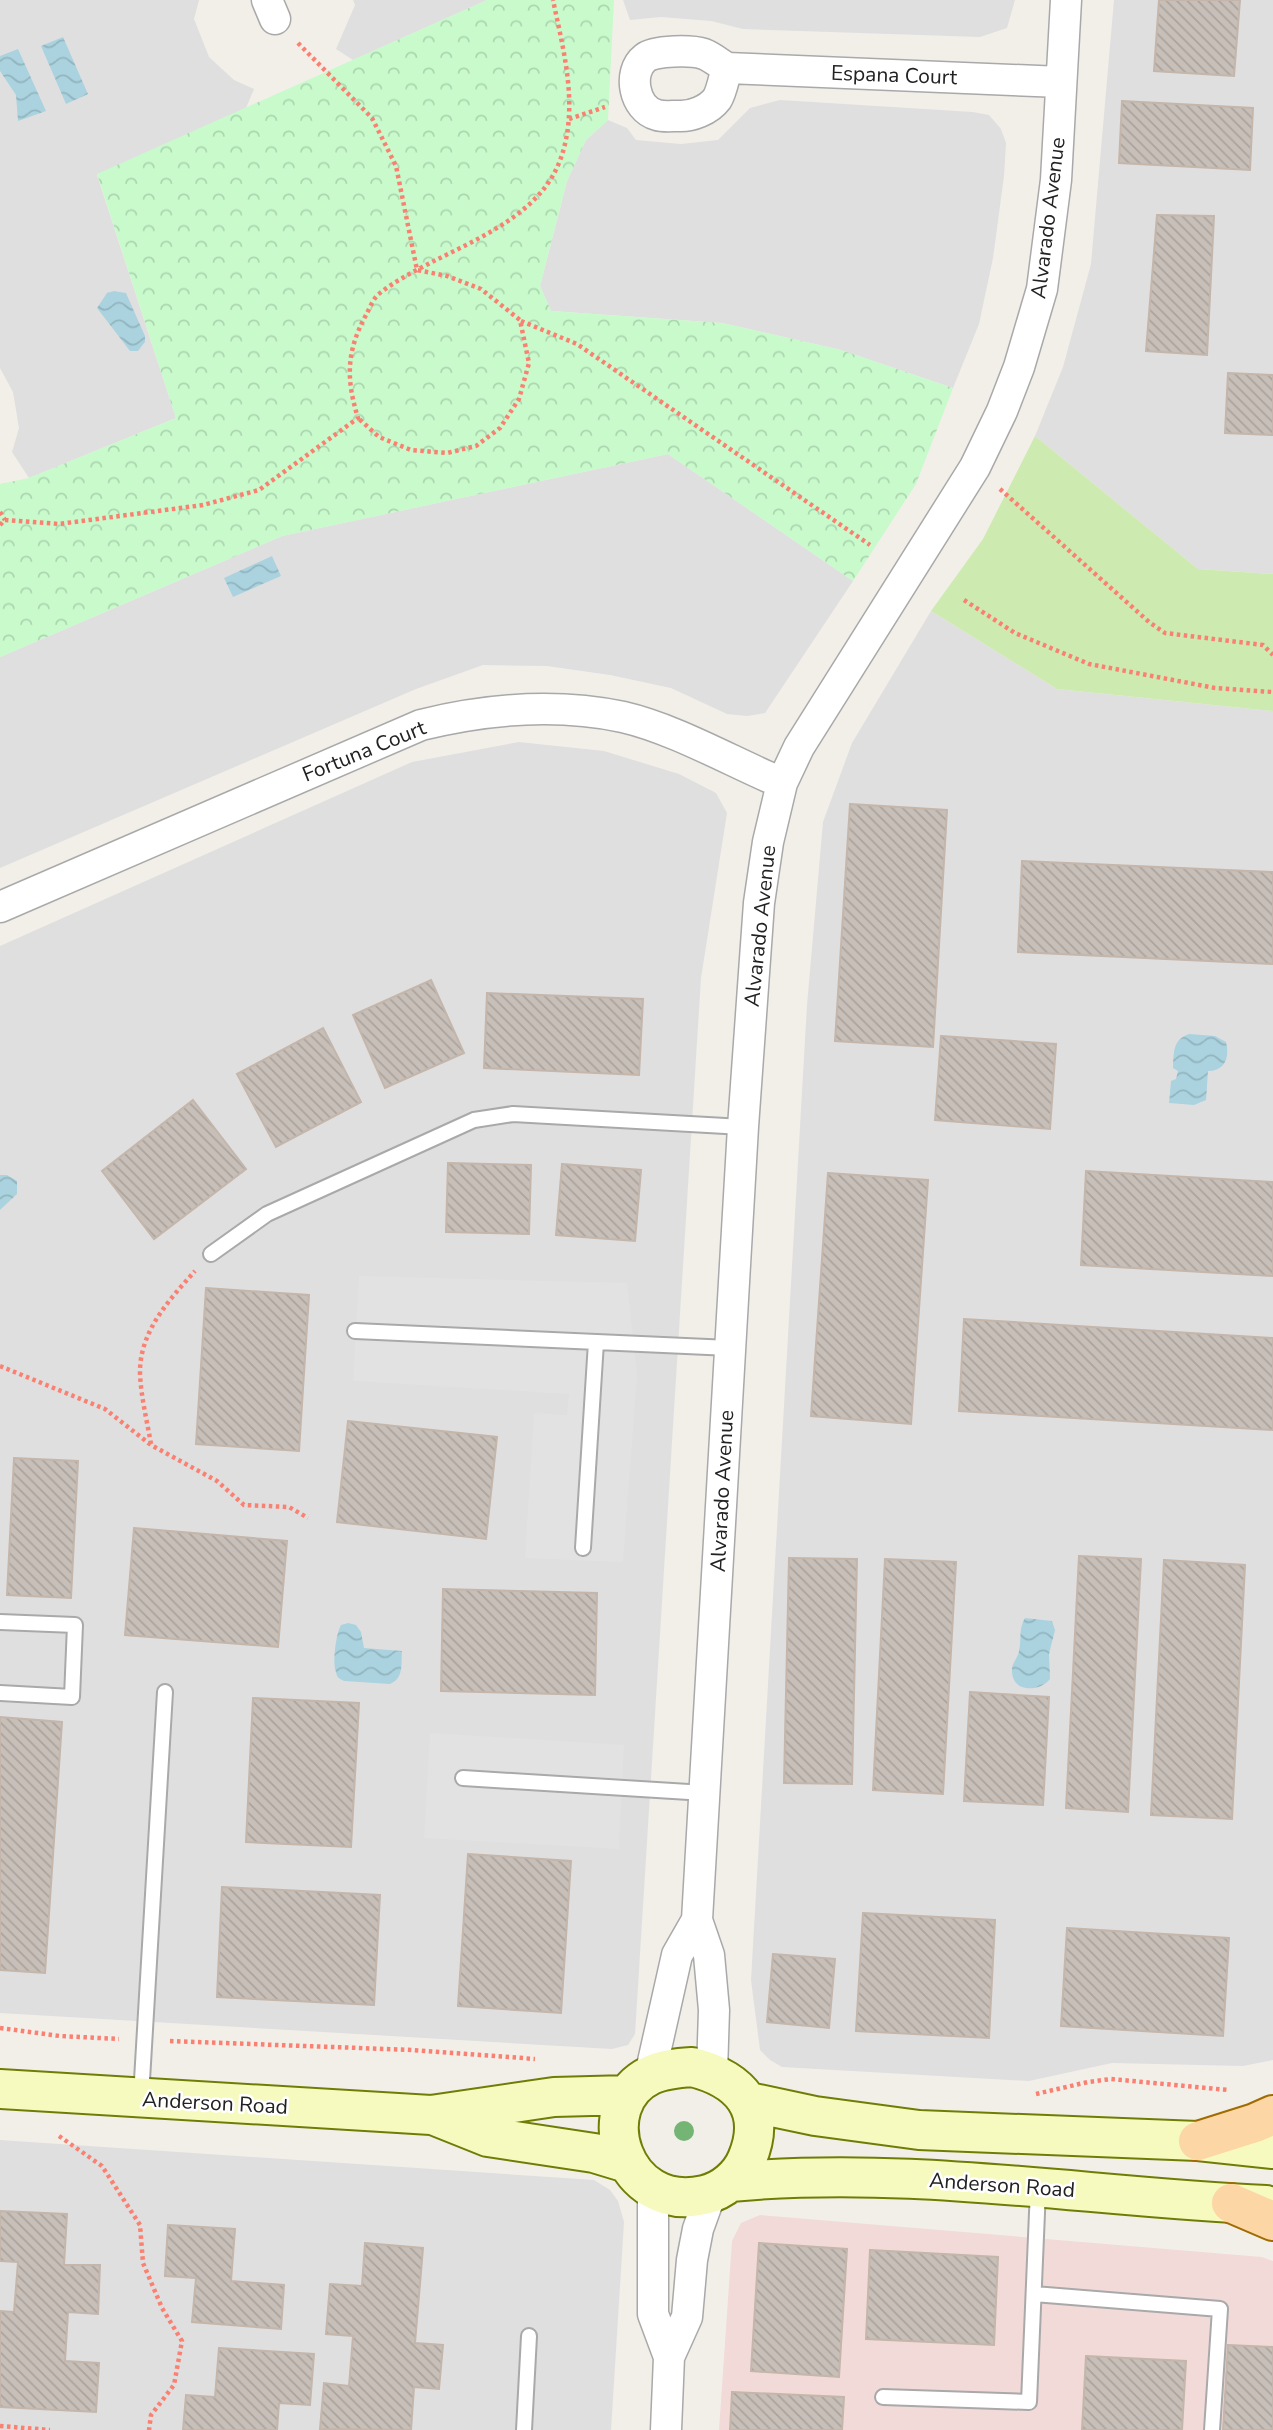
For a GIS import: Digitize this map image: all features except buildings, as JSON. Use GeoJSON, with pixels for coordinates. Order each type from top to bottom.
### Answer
{"type":"FeatureCollection","features":[{"type":"Feature","properties":{"kind":"main road"},"geometry":{"type":"LineString","coordinates":[[1198,2141],[1273,2115]]}},
{"type":"Feature","properties":{"kind":"main road"},"geometry":{"type":"LineString","coordinates":[[1231,2203],[1273,2221]]}},
{"type":"Feature","properties":{"kind":"street","name":"Alvarado Avenue"},"geometry":{"type":"LineString","coordinates":[[712,2072],[714,2010],[709,1955],[697,1920],[743,1127],[759,902],[768,842],[782,783],[799,747],[975,467],[1020,367],[1042,289],[1056,180],[1066,0]]}},
{"type":"Feature","properties":{"kind":"street","name":"Espana Court"},"geometry":{"type":"LineString","coordinates":[[727,68],[1061,82]]}},
{"type":"Feature","properties":{"kind":"street","name":"Fortuna Court"},"geometry":{"type":"LineString","coordinates":[[0,907],[421,725],[463,715],[515,710],[568,710],[624,718],[669,733],[782,783]]}},
{"type":"Feature","properties":{"kind":"street","name":"Alvarado Avenue"},"geometry":{"type":"LineString","coordinates":[[639,2085],[677,1955],[697,1920]]}},
{"type":"Feature","properties":{"kind":"street"},"geometry":{"type":"LineString","coordinates":[[666,2430],[669,2357],[687,2317],[698,2229],[720,2188],[744,2166],[753,2145],[754,2123],[749,2102],[732,2082],[712,2072],[692,2067],[671,2069],[639,2085],[621,2112],[619,2133],[627,2163],[639,2180],[668,2196],[690,2198],[720,2188]]}},
{"type":"Feature","properties":{"kind":"street","name":"Anderson Road"},"geometry":{"type":"LineString","coordinates":[[0,2089],[431,2115],[639,2085]]}},
{"type":"Feature","properties":{"kind":"street"},"geometry":{"type":"LineString","coordinates":[[749,2102],[828,2118],[919,2130],[1198,2141],[1273,2149]]}},
{"type":"Feature","properties":{"kind":"street","name":"Anderson Road"},"geometry":{"type":"LineString","coordinates":[[431,2115],[488,2137],[594,2153],[627,2163]]}},
{"type":"Feature","properties":{"kind":"street","name":"Anderson Road"},"geometry":{"type":"LineString","coordinates":[[720,2188],[789,2178],[881,2177],[1273,2205]]}},
{"type":"Feature","properties":{"kind":"street"},"geometry":{"type":"LineString","coordinates":[[653,2190],[653,2314],[669,2357]]}},
{"type":"Feature","properties":{"kind":"lane"},"geometry":{"type":"LineString","coordinates":[[211,1254],[267,1214],[474,1120],[513,1114],[743,1127]]}},
{"type":"Feature","properties":{"kind":"lane"},"geometry":{"type":"LineString","coordinates":[[355,1331],[730,1348]]}},
{"type":"Feature","properties":{"kind":"lane"},"geometry":{"type":"LineString","coordinates":[[583,1548],[596,1342]]}},
{"type":"Feature","properties":{"kind":"lane"},"geometry":{"type":"LineString","coordinates":[[0,1622],[75,1625],[72,1697],[0,1693]]}},
{"type":"Feature","properties":{"kind":"lane"},"geometry":{"type":"LineString","coordinates":[[141,2099],[165,1692]]}},
{"type":"Feature","properties":{"kind":"lane"},"geometry":{"type":"LineString","coordinates":[[463,1778],[705,1793]]}},
{"type":"Feature","properties":{"kind":"lane"},"geometry":{"type":"LineString","coordinates":[[883,2397],[1029,2402],[1038,2188]]}},
{"type":"Feature","properties":{"kind":"lane"},"geometry":{"type":"LineString","coordinates":[[1034,2294],[1220,2309],[1212,2430]]}},
{"type":"Feature","properties":{"kind":"lane"},"geometry":{"type":"LineString","coordinates":[[524,2430],[529,2336]]}},
{"type":"Feature","properties":{"kind":"path"},"geometry":{"type":"LineString","coordinates":[[520,320],[529,363],[519,399],[500,428],[476,446],[447,453],[411,450],[379,438],[358,418],[349,390],[350,358],[359,329],[377,294],[478,239],[520,212],[541,191],[558,166],[566,141],[569,86],[553,0]]}},
{"type":"Feature","properties":{"kind":"path"},"geometry":{"type":"LineString","coordinates":[[271,10],[372,118],[396,166],[417,270]]}},
{"type":"Feature","properties":{"kind":"path"},"geometry":{"type":"LineString","coordinates":[[417,270],[447,276],[481,289],[520,320],[577,344],[870,545]]}},
{"type":"Feature","properties":{"kind":"path"},"geometry":{"type":"LineString","coordinates":[[5,520],[59,524],[203,505],[259,490],[358,418]]}},
{"type":"Feature","properties":{"kind":"path"},"geometry":{"type":"LineString","coordinates":[[975,467],[1149,622],[1166,633],[1262,645],[1273,654]]}},
{"type":"Feature","properties":{"kind":"path"},"geometry":{"type":"LineString","coordinates":[[0,512],[5,520]]}},
{"type":"Feature","properties":{"kind":"path"},"geometry":{"type":"LineString","coordinates":[[0,526],[5,520]]}},
{"type":"Feature","properties":{"kind":"path"},"geometry":{"type":"LineString","coordinates":[[964,600],[1016,633],[1089,664],[1215,688],[1273,692]]}},
{"type":"Feature","properties":{"kind":"path"},"geometry":{"type":"LineString","coordinates":[[1266,692],[1273,684]]}},
{"type":"Feature","properties":{"kind":"path"},"geometry":{"type":"LineString","coordinates":[[151,1445],[140,1373],[144,1345],[165,1304],[211,1254]]}},
{"type":"Feature","properties":{"kind":"path"},"geometry":{"type":"LineString","coordinates":[[0,1366],[105,1409],[151,1445],[217,1481],[244,1505],[289,1507],[308,1518]]}},
{"type":"Feature","properties":{"kind":"path"},"geometry":{"type":"LineString","coordinates":[[0,2028],[60,2036],[413,2050],[542,2059]]}},
{"type":"Feature","properties":{"kind":"path"},"geometry":{"type":"LineString","coordinates":[[1026,2094],[1111,2079],[1231,2090]]}},
{"type":"Feature","properties":{"kind":"path"},"geometry":{"type":"LineString","coordinates":[[59,2136],[102,2166],[140,2225],[143,2263],[162,2308],[182,2341],[174,2385],[151,2415],[149,2430]]}},
{"type":"Feature","properties":{"kind":"path"},"geometry":{"type":"LineString","coordinates":[[0,2426],[50,2430]]}},
{"type":"Feature","properties":{"kind":"shaded area"},"geometry":{"type":"Polygon","coordinates":[[[0,0],[199,0],[194,19],[209,57],[234,80],[254,89],[246,108],[97,175],[176,418],[29,478],[12,452],[19,428],[13,392],[0,368],[0,0]]]}},
{"type":"Feature","properties":{"kind":"shaded area"},"geometry":{"type":"Polygon","coordinates":[[[353,0],[487,0],[353,60],[336,49],[355,5],[353,0]]]}},
{"type":"Feature","properties":{"kind":"shaded area"},"geometry":{"type":"Polygon","coordinates":[[[623,0],[1015,0],[1007,28],[980,37],[743,29],[711,21],[661,17],[630,20],[623,0]]]}},
{"type":"Feature","properties":{"kind":"shaded area"},"geometry":{"type":"Polygon","coordinates":[[[1114,0],[1273,0],[1273,574],[1198,569],[1035,436],[1063,367],[1091,264],[1114,0]]]}},
{"type":"Feature","properties":{"kind":"shaded area"},"geometry":{"type":"Polygon","coordinates":[[[780,100],[973,112],[989,115],[1001,129],[1006,143],[1004,176],[993,258],[979,324],[953,388],[841,350],[722,323],[551,311],[540,286],[567,181],[586,140],[608,120],[627,128],[636,140],[681,144],[718,140],[750,108],[780,100]]]}},
{"type":"Feature","properties":{"kind":"shaded area"},"geometry":{"type":"Polygon","coordinates":[[[668,454],[853,581],[765,713],[747,716],[727,714],[671,688],[610,675],[547,666],[483,665],[416,689],[0,868],[0,657],[282,536],[668,454]]]}},
{"type":"Feature","properties":{"kind":"shaded area"},"geometry":{"type":"Polygon","coordinates":[[[931,611],[1057,689],[1273,711],[1273,2060],[1243,2066],[1112,2063],[1029,2081],[782,2067],[760,2050],[751,1980],[807,1005],[823,822],[852,743],[931,611]]]}},
{"type":"Feature","properties":{"kind":"shaded area"},"geometry":{"type":"Polygon","coordinates":[[[519,742],[604,751],[679,774],[716,793],[727,813],[701,978],[635,2034],[628,2045],[612,2049],[0,2013],[0,946],[412,762],[519,742]]]}},
{"type":"Feature","properties":{"kind":"shaded area"},"geometry":{"type":"Polygon","coordinates":[[[359,1276],[627,1283],[637,1374],[623,1562],[525,1558],[534,1413],[567,1415],[569,1394],[353,1381],[359,1276]]]}},
{"type":"Feature","properties":{"kind":"shaded area"},"geometry":{"type":"Polygon","coordinates":[[[430,1733],[624,1745],[619,1849],[424,1838],[430,1733]]]}},
{"type":"Feature","properties":{"kind":"shaded area"},"geometry":{"type":"Polygon","coordinates":[[[0,2140],[594,2180],[610,2190],[618,2201],[624,2222],[611,2430],[0,2430],[0,2140]]]}},
{"type":"Feature","properties":{"kind":"shaded area"},"geometry":{"type":"Polygon","coordinates":[[[760,2215],[1262,2257],[1273,2261],[1273,2430],[719,2430],[732,2241],[741,2223],[760,2215]]]}},
{"type":"Feature","properties":{"kind":"green space"},"geometry":{"type":"Polygon","coordinates":[[[487,0],[614,0],[608,120],[586,140],[567,181],[540,286],[551,311],[722,323],[841,350],[953,388],[916,484],[853,581],[668,454],[282,536],[0,657],[0,484],[29,478],[176,418],[97,174],[487,0]]]}},
{"type":"Feature","properties":{"kind":"green space"},"geometry":{"type":"Polygon","coordinates":[[[1035,436],[1198,569],[1273,574],[1273,711],[1057,689],[931,611],[983,539],[1035,436]]]}},
{"type":"Feature","properties":{"kind":"water"},"geometry":{"type":"Polygon","coordinates":[[[63,37],[88,94],[66,104],[41,46],[63,37]]]}},
{"type":"Feature","properties":{"kind":"water"},"geometry":{"type":"Polygon","coordinates":[[[18,49],[46,111],[18,121],[16,95],[0,71],[0,56],[18,49]]]}},
{"type":"Feature","properties":{"kind":"water"},"geometry":{"type":"Polygon","coordinates":[[[107,293],[126,293],[145,336],[145,342],[138,351],[130,351],[97,308],[107,293]]]}},
{"type":"Feature","properties":{"kind":"water"},"geometry":{"type":"Polygon","coordinates":[[[272,556],[281,576],[233,597],[224,578],[272,556]]]}},
{"type":"Feature","properties":{"kind":"water"},"geometry":{"type":"Polygon","coordinates":[[[1189,1034],[1215,1036],[1226,1042],[1227,1058],[1219,1069],[1208,1071],[1206,1100],[1194,1105],[1169,1103],[1171,1081],[1176,1079],[1178,1071],[1173,1068],[1175,1048],[1179,1040],[1189,1034]]]}},
{"type":"Feature","properties":{"kind":"water"},"geometry":{"type":"Polygon","coordinates":[[[0,1175],[7,1175],[17,1181],[17,1194],[0,1210],[0,1175]]]}},
{"type":"Feature","properties":{"kind":"water"},"geometry":{"type":"Polygon","coordinates":[[[1025,1618],[1052,1621],[1055,1630],[1049,1654],[1050,1679],[1034,1688],[1017,1684],[1012,1672],[1025,1618]]]}},
{"type":"Feature","properties":{"kind":"water"},"geometry":{"type":"Polygon","coordinates":[[[341,1625],[356,1625],[361,1632],[364,1648],[402,1651],[398,1678],[390,1684],[344,1681],[338,1677],[334,1662],[336,1641],[341,1625]]]}}]}
